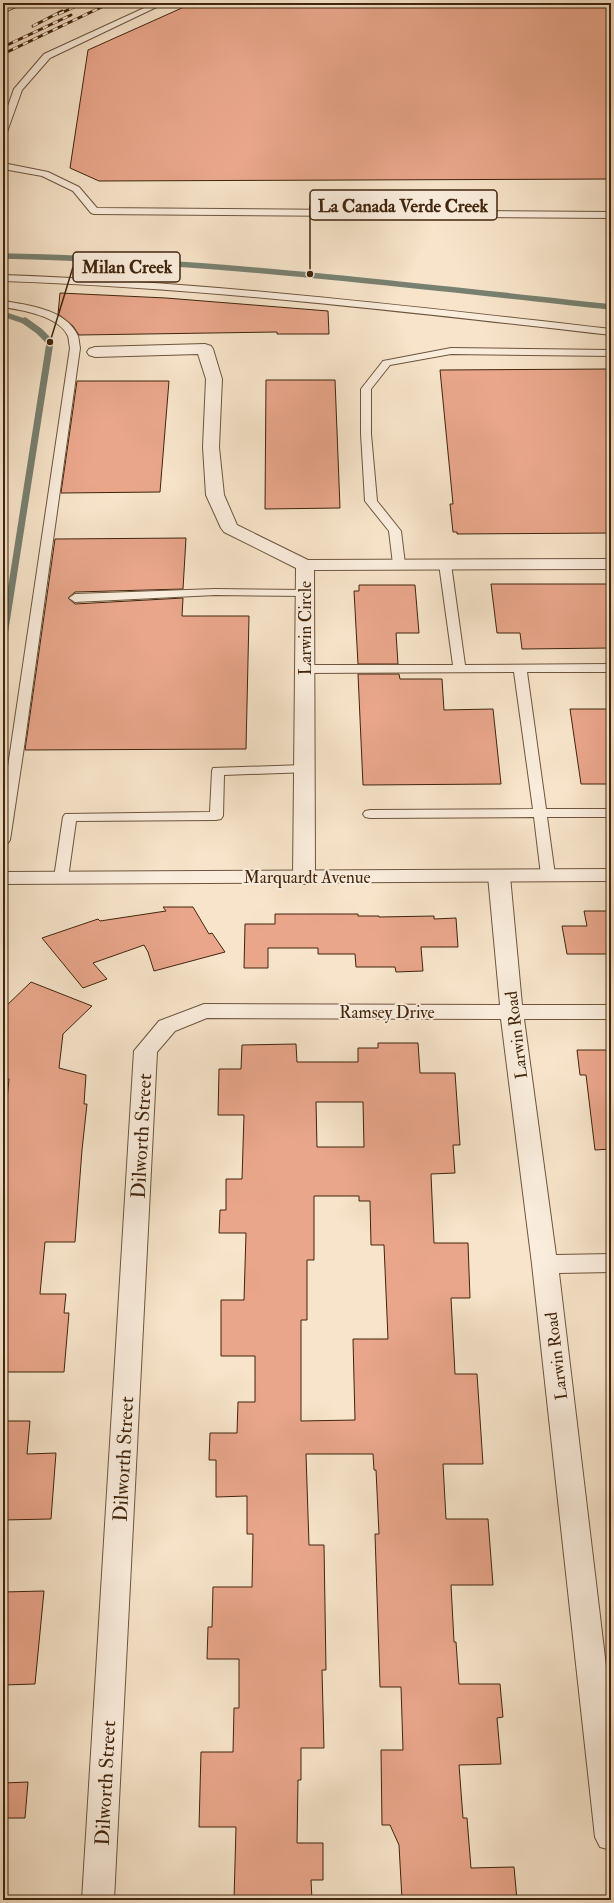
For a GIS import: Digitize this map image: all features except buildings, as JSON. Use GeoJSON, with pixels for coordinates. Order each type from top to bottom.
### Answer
{"type":"FeatureCollection","features":[{"type":"Feature","properties":{"kind":"street"},"geometry":{"type":"LineString","coordinates":[[95,352],[205,349],[214,379],[211,447],[215,495],[230,528],[305,565]]}},
{"type":"Feature","properties":{"kind":"street","name":"Larwin Circle"},"geometry":{"type":"LineString","coordinates":[[304,878],[305,565],[611,564]]}},
{"type":"Feature","properties":{"kind":"street","name":"Marquardt Avenue"},"geometry":{"type":"LineString","coordinates":[[3,878],[304,878],[611,875]]}},
{"type":"Feature","properties":{"kind":"street","name":"Larwin Road"},"geometry":{"type":"LineString","coordinates":[[499,876],[512,1013],[545,1264],[611,1837]]}},
{"type":"Feature","properties":{"kind":"street","name":"Ramsey Drive"},"geometry":{"type":"LineString","coordinates":[[167,1026],[204,1011],[512,1013],[611,1012]]}},
{"type":"Feature","properties":{"kind":"street","name":"Dilworth Street"},"geometry":{"type":"LineString","coordinates":[[98,1900],[146,1051],[167,1026]]}},
{"type":"Feature","properties":{"kind":"street"},"geometry":{"type":"LineString","coordinates":[[545,1264],[611,1263]]}},
{"type":"Feature","properties":{"kind":"lane"},"geometry":{"type":"LineString","coordinates":[[3,132],[18,89],[47,56],[160,3]]}},
{"type":"Feature","properties":{"kind":"lane"},"geometry":{"type":"LineString","coordinates":[[3,4],[18,4]]}},
{"type":"Feature","properties":{"kind":"lane"},"geometry":{"type":"LineString","coordinates":[[3,12],[18,4]]}},
{"type":"Feature","properties":{"kind":"lane"},"geometry":{"type":"LineString","coordinates":[[3,166],[45,174],[76,190],[94,211],[136,210],[210,213],[340,212],[611,214]]}},
{"type":"Feature","properties":{"kind":"lane"},"geometry":{"type":"LineString","coordinates":[[3,278],[198,289],[357,304],[611,332]]}},
{"type":"Feature","properties":{"kind":"lane"},"geometry":{"type":"LineString","coordinates":[[3,304],[23,307],[46,314],[62,324],[72,334],[75,348],[18,747],[3,840]]}},
{"type":"Feature","properties":{"kind":"lane"},"geometry":{"type":"LineString","coordinates":[[399,564],[395,531],[371,501],[366,434],[366,389],[387,363],[451,351],[611,353]]}},
{"type":"Feature","properties":{"kind":"lane"},"geometry":{"type":"LineString","coordinates":[[445,564],[459,668]]}},
{"type":"Feature","properties":{"kind":"lane"},"geometry":{"type":"LineString","coordinates":[[75,598],[215,592],[305,592]]}},
{"type":"Feature","properties":{"kind":"lane"},"geometry":{"type":"LineString","coordinates":[[520,668],[548,876]]}},
{"type":"Feature","properties":{"kind":"lane"},"geometry":{"type":"LineString","coordinates":[[304,669],[611,668]]}},
{"type":"Feature","properties":{"kind":"lane"},"geometry":{"type":"LineString","coordinates":[[61,878],[70,817],[216,816],[218,771],[304,769]]}},
{"type":"Feature","properties":{"kind":"lane"},"geometry":{"type":"LineString","coordinates":[[370,814],[611,813]]}},
{"type":"Feature","properties":{"kind":"waterway"},"geometry":{"type":"LineString","coordinates":[[3,256],[79,258],[231,268],[383,282],[611,307]]}},
{"type":"Feature","properties":{"kind":"waterway"},"geometry":{"type":"LineString","coordinates":[[3,314],[26,322]]}},
{"type":"Feature","properties":{"kind":"waterway"},"geometry":{"type":"LineString","coordinates":[[3,642],[50,342],[39,331],[26,322]]}},
{"type":"Feature","properties":{"kind":"railway"},"geometry":{"type":"LineString","coordinates":[[59,14],[83,3]]}},
{"type":"Feature","properties":{"kind":"railway"},"geometry":{"type":"LineString","coordinates":[[3,54],[110,3]]}},
{"type":"Feature","properties":{"kind":"railway"},"geometry":{"type":"LineString","coordinates":[[33,26],[62,11]]}},
{"type":"Feature","properties":{"kind":"railway"},"geometry":{"type":"LineString","coordinates":[[3,47],[71,15]]}},
{"type":"Feature","properties":{"kind":"place","name":"La Canada Verde Creek"},"geometry":{"type":"Point","coordinates":[310,274]}},
{"type":"Feature","properties":{"kind":"place","name":"Milan Creek"},"geometry":{"type":"Point","coordinates":[50,342]}}]}
